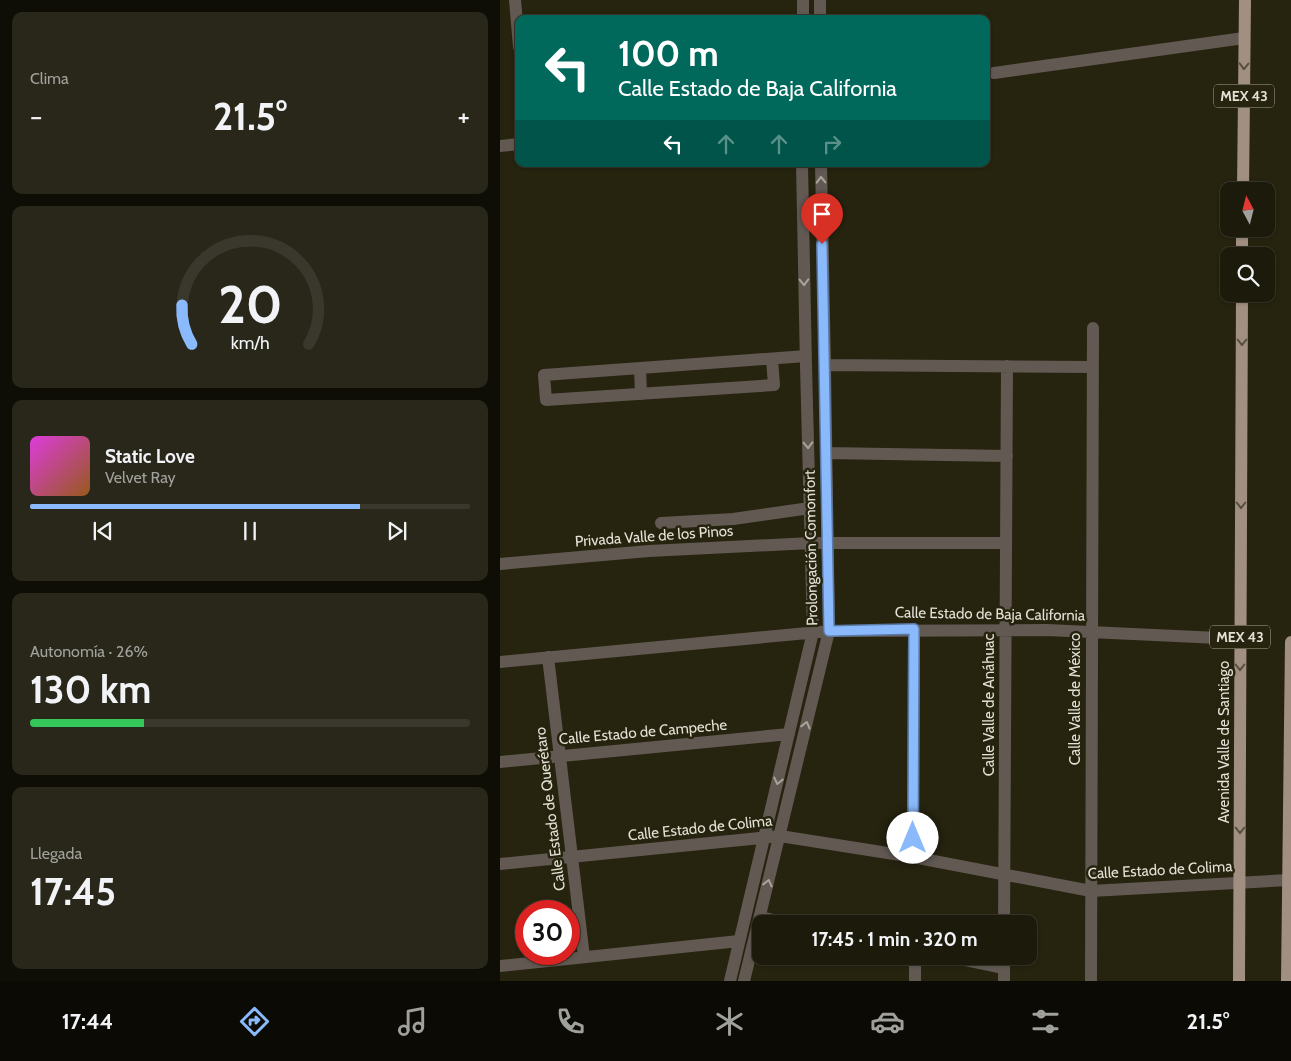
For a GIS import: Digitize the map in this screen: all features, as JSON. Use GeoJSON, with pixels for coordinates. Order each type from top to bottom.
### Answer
{"type":"FeatureCollection","features":[{"type":"Feature","properties":{"kind":"main road","name":"MEX 43"},"geometry":{"type":"LineString","coordinates":[[1243,182],[1245,0]]}},
{"type":"Feature","properties":{"kind":"main road","name":"Avenida Valle de Santiago"},"geometry":{"type":"LineString","coordinates":[[1239,981],[1242,302]]}},
{"type":"Feature","properties":{"kind":"main road","name":"MEX 43"},"geometry":{"type":"LineString","coordinates":[[1287,981],[1291,642]]}},
{"type":"Feature","properties":{"kind":"street"},"geometry":{"type":"LineString","coordinates":[[515,0],[516,15]]}},
{"type":"Feature","properties":{"kind":"street"},"geometry":{"type":"LineString","coordinates":[[803,0],[803,15]]}},
{"type":"Feature","properties":{"kind":"street"},"geometry":{"type":"LineString","coordinates":[[820,0],[820,15]]}},
{"type":"Feature","properties":{"kind":"street"},"geometry":{"type":"LineString","coordinates":[[994,73],[1244,38]]}},
{"type":"Feature","properties":{"kind":"street"},"geometry":{"type":"LineString","coordinates":[[500,146],[515,144]]}},
{"type":"Feature","properties":{"kind":"street","name":"Prolongación Comonfort"},"geometry":{"type":"LineString","coordinates":[[730,981],[813,632],[802,167]]}},
{"type":"Feature","properties":{"kind":"street","name":"Prolongación Comonfort"},"geometry":{"type":"LineString","coordinates":[[760,915],[829,631],[826,365],[821,167]]}},
{"type":"Feature","properties":{"kind":"street","name":"Calle Valle de México"},"geometry":{"type":"LineString","coordinates":[[1090,981],[1093,328]]}},
{"type":"Feature","properties":{"kind":"street"},"geometry":{"type":"LineString","coordinates":[[772,359],[774,385],[546,400],[544,375],[806,356]]}},
{"type":"Feature","properties":{"kind":"street"},"geometry":{"type":"LineString","coordinates":[[826,365],[1093,367]]}},
{"type":"Feature","properties":{"kind":"street","name":"Calle Valle de Anáhuac"},"geometry":{"type":"LineString","coordinates":[[1004,915],[1007,366]]}},
{"type":"Feature","properties":{"kind":"street"},"geometry":{"type":"LineString","coordinates":[[640,368],[641,394]]}},
{"type":"Feature","properties":{"kind":"street"},"geometry":{"type":"LineString","coordinates":[[827,453],[1007,456]]}},
{"type":"Feature","properties":{"kind":"street"},"geometry":{"type":"LineString","coordinates":[[661,523],[733,519],[810,508]]}},
{"type":"Feature","properties":{"kind":"street","name":"Privada Valle de los Pinos"},"geometry":{"type":"LineString","coordinates":[[500,564],[658,551],[828,542],[1006,543]]}},
{"type":"Feature","properties":{"kind":"street"},"geometry":{"type":"LineString","coordinates":[[913,857],[914,629]]}},
{"type":"Feature","properties":{"kind":"street","name":"Calle Estado de Baja California"},"geometry":{"type":"LineString","coordinates":[[500,662],[829,631],[914,629],[1006,630],[1240,639]]}},
{"type":"Feature","properties":{"kind":"street","name":"Calle Estado de Querétaro"},"geometry":{"type":"LineString","coordinates":[[548,657],[584,957]]}},
{"type":"Feature","properties":{"kind":"street","name":"Calle Estado de Campeche"},"geometry":{"type":"LineString","coordinates":[[500,762],[789,734]]}},
{"type":"Feature","properties":{"kind":"street","name":"Calle Estado de Colima"},"geometry":{"type":"LineString","coordinates":[[500,864],[780,836],[913,857],[1091,891],[1288,880]]}},
{"type":"Feature","properties":{"kind":"street"},"geometry":{"type":"LineString","coordinates":[[500,966],[739,941]]}},
{"type":"Feature","properties":{"kind":"street","name":"Prolongación Comonfort"},"geometry":{"type":"LineString","coordinates":[[744,981],[752,949]]}},
{"type":"Feature","properties":{"kind":"street"},"geometry":{"type":"LineString","coordinates":[[914,981],[915,965]]}},
{"type":"Feature","properties":{"kind":"street"},"geometry":{"type":"LineString","coordinates":[[986,965],[1004,969]]}},
{"type":"Feature","properties":{"kind":"route"},"geometry":{"type":"LineString","coordinates":[[822,244],[826,365],[829,631],[914,629],[913,838]]}}]}
